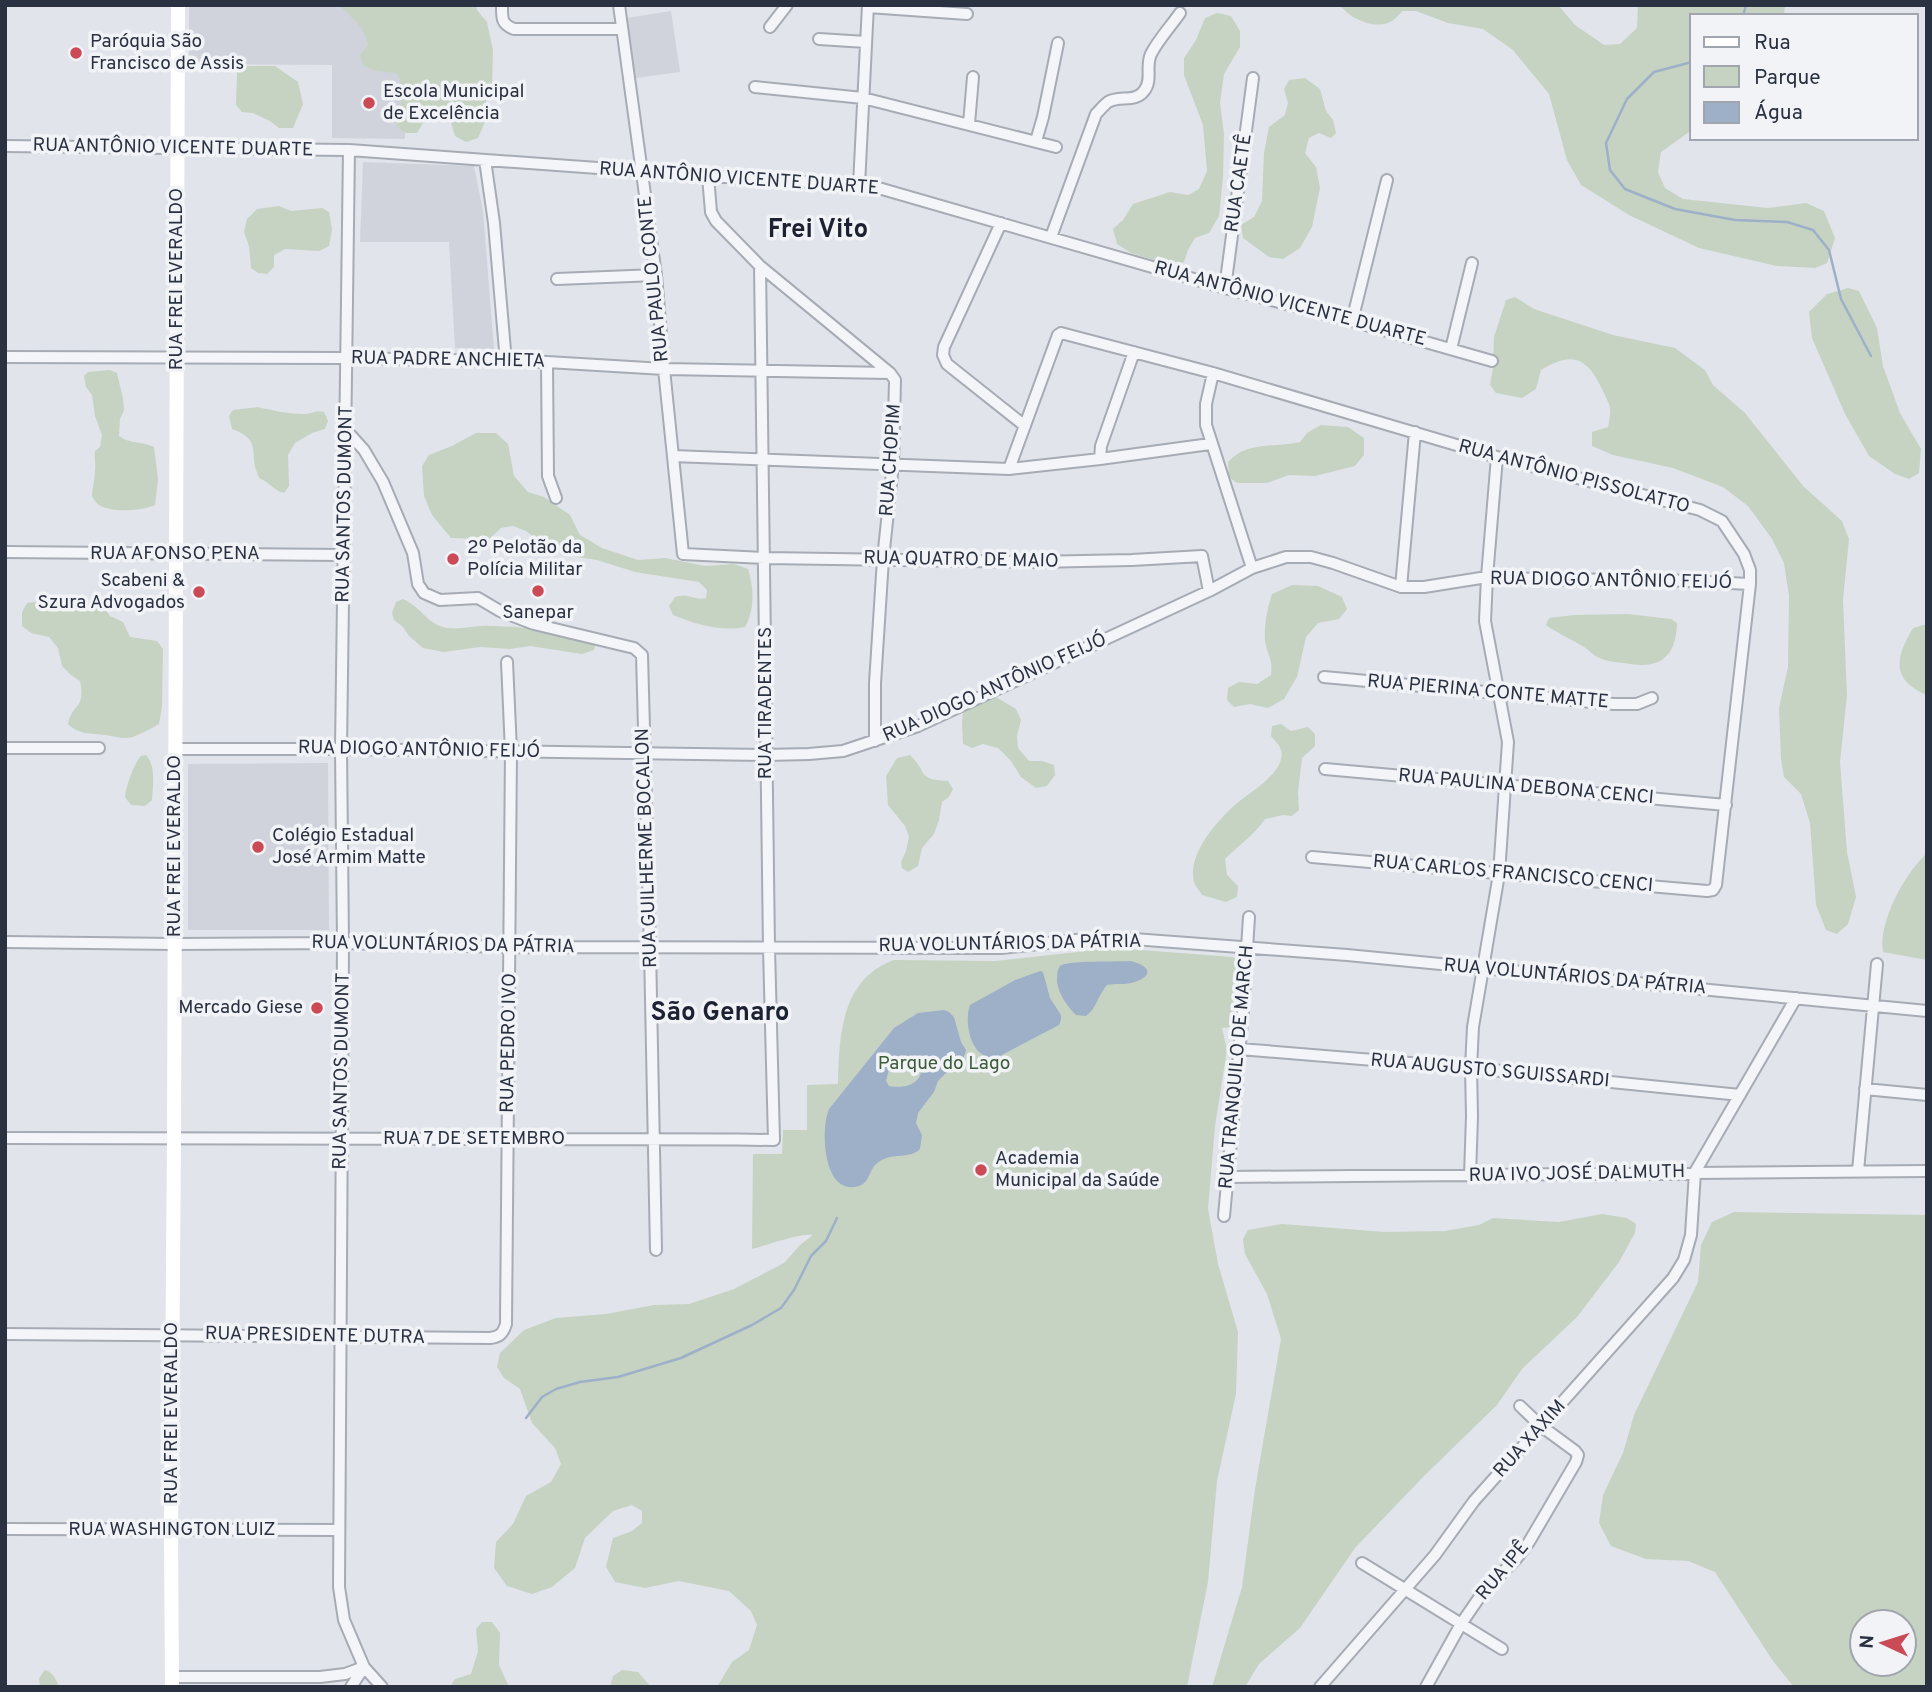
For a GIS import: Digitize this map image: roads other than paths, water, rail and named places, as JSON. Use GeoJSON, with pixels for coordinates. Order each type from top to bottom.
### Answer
{"type":"FeatureCollection","features":[{"type":"Feature","properties":{"kind":"street","name":"RUA FREI EVERALDO"},"geometry":{"type":"LineString","coordinates":[[172,1682],[170,1530],[178,5]]}},
{"type":"Feature","properties":{"kind":"street"},"geometry":{"type":"LineString","coordinates":[[502,5],[502,19],[506,26],[514,29],[622,29]]}},
{"type":"Feature","properties":{"kind":"street","name":"RUA PAULO CONTE"},"geometry":{"type":"LineString","coordinates":[[619,5],[656,275],[683,554]]}},
{"type":"Feature","properties":{"kind":"street"},"geometry":{"type":"LineString","coordinates":[[770,27],[787,5]]}},
{"type":"Feature","properties":{"kind":"street"},"geometry":{"type":"LineString","coordinates":[[859,185],[868,6],[967,14]]}},
{"type":"Feature","properties":{"kind":"street"},"geometry":{"type":"LineString","coordinates":[[1051,237],[1096,114],[1109,101],[1142,94],[1149,79],[1150,55],[1180,13]]}},
{"type":"Feature","properties":{"kind":"street"},"geometry":{"type":"LineString","coordinates":[[819,39],[866,42]]}},
{"type":"Feature","properties":{"kind":"street"},"geometry":{"type":"LineString","coordinates":[[1036,141],[1044,117],[1058,43]]}},
{"type":"Feature","properties":{"kind":"street"},"geometry":{"type":"LineString","coordinates":[[969,124],[973,77]]}},
{"type":"Feature","properties":{"kind":"street","name":"RUA CAETÊ"},"geometry":{"type":"LineString","coordinates":[[1225,288],[1253,78]]}},
{"type":"Feature","properties":{"kind":"street"},"geometry":{"type":"LineString","coordinates":[[755,87],[863,97],[1056,146]]}},
{"type":"Feature","properties":{"kind":"street","name":"RUA ANTÔNIO VICENTE DUARTE"},"geometry":{"type":"LineString","coordinates":[[5,146],[349,150],[859,185],[882,189],[1225,288],[1492,361]]}},
{"type":"Feature","properties":{"kind":"street","name":"RUA SANTOS DUMONT"},"geometry":{"type":"LineString","coordinates":[[349,150],[341,749],[343,943],[339,1587],[344,1620],[364,1667],[382,1687]]}},
{"type":"Feature","properties":{"kind":"street"},"geometry":{"type":"LineString","coordinates":[[485,160],[494,223],[506,362]]}},
{"type":"Feature","properties":{"kind":"street"},"geometry":{"type":"LineString","coordinates":[[708,176],[711,212],[716,221],[760,266],[890,373]]}},
{"type":"Feature","properties":{"kind":"street"},"geometry":{"type":"LineString","coordinates":[[1352,321],[1387,180]]}},
{"type":"Feature","properties":{"kind":"street"},"geometry":{"type":"LineString","coordinates":[[1002,223],[944,347],[943,355],[947,364],[1025,426],[1009,469]]}},
{"type":"Feature","properties":{"kind":"street"},"geometry":{"type":"LineString","coordinates":[[1451,349],[1472,263]]}},
{"type":"Feature","properties":{"kind":"street","name":"RUA TIRADENTES"},"geometry":{"type":"LineString","coordinates":[[760,266],[774,1140]]}},
{"type":"Feature","properties":{"kind":"street"},"geometry":{"type":"LineString","coordinates":[[557,279],[656,275]]}},
{"type":"Feature","properties":{"kind":"street","name":"RUA ANTÔNIO PISSOLATTO"},"geometry":{"type":"LineString","coordinates":[[1025,426],[1061,332],[1213,373],[1497,457],[1700,510],[1721,521],[1744,554],[1750,570],[1750,584],[1726,805],[1716,885],[1713,890]]}},
{"type":"Feature","properties":{"kind":"street"},"geometry":{"type":"LineString","coordinates":[[1100,459],[1101,446],[1134,352]]}},
{"type":"Feature","properties":{"kind":"street","name":"RUA PADRE ANCHIETA"},"geometry":{"type":"LineString","coordinates":[[5,357],[347,358],[547,362],[664,369],[890,373]]}},
{"type":"Feature","properties":{"kind":"street"},"geometry":{"type":"LineString","coordinates":[[547,362],[548,476],[556,498]]}},
{"type":"Feature","properties":{"kind":"street","name":"RUA CHOPIM"},"geometry":{"type":"LineString","coordinates":[[875,741],[875,683],[883,559],[893,464],[895,380],[890,373]]}},
{"type":"Feature","properties":{"kind":"street"},"geometry":{"type":"LineString","coordinates":[[1213,373],[1206,404],[1206,425],[1252,568]]}},
{"type":"Feature","properties":{"kind":"street","name":"RUA GUILHERME BOCALON"},"geometry":{"type":"LineString","coordinates":[[346,430],[364,450],[383,482],[413,553],[418,584],[424,593],[440,600],[478,598],[500,611],[534,624],[634,648],[642,655],[656,1250]]}},
{"type":"Feature","properties":{"kind":"street"},"geometry":{"type":"LineString","coordinates":[[1401,587],[1415,432]]}},
{"type":"Feature","properties":{"kind":"street"},"geometry":{"type":"LineString","coordinates":[[673,456],[1009,469],[1210,444]]}},
{"type":"Feature","properties":{"kind":"street"},"geometry":{"type":"LineString","coordinates":[[1470,1176],[1473,1027],[1499,874],[1508,743],[1485,621],[1497,457]]}},
{"type":"Feature","properties":{"kind":"street","name":"RUA AFONSO PENA"},"geometry":{"type":"LineString","coordinates":[[5,552],[344,555]]}},
{"type":"Feature","properties":{"kind":"street","name":"RUA QUATRO DE MAIO"},"geometry":{"type":"LineString","coordinates":[[683,554],[765,558],[1034,562],[1202,556],[1209,592]]}},
{"type":"Feature","properties":{"kind":"street","name":"RUA DIOGO ANTÔNIO FEIJÓ"},"geometry":{"type":"LineString","coordinates":[[176,749],[766,755],[843,751],[918,726],[1209,592],[1252,568],[1286,556],[1311,557],[1401,587],[1424,587],[1487,577],[1645,579],[1750,584]]}},
{"type":"Feature","properties":{"kind":"street","name":"RUA PEDRO IVO"},"geometry":{"type":"LineString","coordinates":[[498,1337],[506,1324],[511,751],[507,662]]}},
{"type":"Feature","properties":{"kind":"street","name":"RUA PIERINA CONTE MATTE"},"geometry":{"type":"LineString","coordinates":[[1324,677],[1614,704],[1637,704],[1652,698]]}},
{"type":"Feature","properties":{"kind":"street"},"geometry":{"type":"LineString","coordinates":[[5,748],[99,748]]}},
{"type":"Feature","properties":{"kind":"street","name":"RUA PAULINA DEBONA CENCI"},"geometry":{"type":"LineString","coordinates":[[1325,769],[1726,805]]}},
{"type":"Feature","properties":{"kind":"street","name":"RUA CARLOS FRANCISCO CENCI"},"geometry":{"type":"LineString","coordinates":[[1312,857],[1713,890]]}},
{"type":"Feature","properties":{"kind":"street","name":"RUA TRANQUILO DE MARCH"},"geometry":{"type":"LineString","coordinates":[[1224,1216],[1250,917]]}},
{"type":"Feature","properties":{"kind":"street","name":"RUA VOLUNTÁRIOS DA PÁTRIA"},"geometry":{"type":"LineString","coordinates":[[5,942],[343,943],[650,948],[1001,948],[1121,938],[1347,955],[1927,1011]]}},
{"type":"Feature","properties":{"kind":"street"},"geometry":{"type":"LineString","coordinates":[[1858,1171],[1877,964]]}},
{"type":"Feature","properties":{"kind":"street"},"geometry":{"type":"LineString","coordinates":[[1695,1172],[1796,998]]}},
{"type":"Feature","properties":{"kind":"street","name":"RUA AUGUSTO SGUISSARDI"},"geometry":{"type":"LineString","coordinates":[[1240,1049],[1471,1068],[1740,1095]]}},
{"type":"Feature","properties":{"kind":"street"},"geometry":{"type":"LineString","coordinates":[[1866,1089],[1927,1095]]}},
{"type":"Feature","properties":{"kind":"street","name":"RUA 7 DE SETEMBRO"},"geometry":{"type":"LineString","coordinates":[[5,1138],[774,1140]]}},
{"type":"Feature","properties":{"kind":"street","name":"RUA IVO JOSÉ DALMUTH"},"geometry":{"type":"LineString","coordinates":[[1228,1177],[1927,1171]]}},
{"type":"Feature","properties":{"kind":"street","name":"RUA XAXIM"},"geometry":{"type":"LineString","coordinates":[[1320,1687],[1435,1555],[1474,1501],[1673,1278],[1684,1260],[1691,1236],[1695,1172]]}},
{"type":"Feature","properties":{"kind":"street","name":"RUA PRESIDENTE DUTRA"},"geometry":{"type":"LineString","coordinates":[[5,1334],[498,1337]]}},
{"type":"Feature","properties":{"kind":"street"},"geometry":{"type":"LineString","coordinates":[[1520,1406],[1541,1426]]}},
{"type":"Feature","properties":{"kind":"street","name":"RUA IPÊ"},"geometry":{"type":"LineString","coordinates":[[1426,1687],[1461,1624],[1483,1592],[1529,1542],[1576,1462],[1578,1455],[1575,1451],[1541,1426]]}},
{"type":"Feature","properties":{"kind":"street","name":"RUA WASHINGTON LUIZ"},"geometry":{"type":"LineString","coordinates":[[5,1529],[339,1530]]}},
{"type":"Feature","properties":{"kind":"street"},"geometry":{"type":"LineString","coordinates":[[1362,1563],[1502,1649]]}},
{"type":"Feature","properties":{"kind":"street"},"geometry":{"type":"LineString","coordinates":[[172,1682],[320,1677],[345,1674],[364,1667]]}},
{"type":"Feature","properties":{"kind":"street"},"geometry":{"type":"LineString","coordinates":[[351,1687],[364,1667]]}},
{"type":"Feature","properties":{"kind":"water"},"geometry":{"type":"Polygon","coordinates":[[[1131,961],[1144,966],[1148,972],[1146,975],[1131,983],[1107,985],[1086,1016],[1076,1015],[1062,996],[1057,982],[1060,966],[1082,962],[1131,961]]]}},
{"type":"Feature","properties":{"kind":"water"},"geometry":{"type":"Polygon","coordinates":[[[1043,972],[1050,998],[1061,1015],[1059,1025],[998,1057],[982,1054],[976,1048],[969,1031],[970,1005],[1015,980],[1043,972]]]}},
{"type":"Feature","properties":{"kind":"water"},"geometry":{"type":"Polygon","coordinates":[[[944,1010],[949,1012],[954,1017],[965,1054],[962,1060],[938,1081],[934,1092],[918,1113],[916,1123],[922,1135],[920,1149],[913,1154],[884,1159],[875,1166],[863,1184],[847,1187],[838,1182],[827,1160],[825,1131],[829,1109],[894,1028],[918,1013],[944,1010]],[[906,1057],[890,1066],[886,1081],[889,1086],[904,1086],[916,1082],[921,1072],[918,1057],[906,1057]]]}},
{"type":"Feature","properties":{"kind":"waterway"},"geometry":{"type":"LineString","coordinates":[[1744,14],[1746,5]]}},
{"type":"Feature","properties":{"kind":"waterway"},"geometry":{"type":"LineString","coordinates":[[1690,63],[1654,72],[1627,99],[1606,143],[1610,170],[1625,189],[1675,209],[1735,220],[1787,222],[1813,230],[1829,250],[1841,299],[1871,356]]}},
{"type":"Feature","properties":{"kind":"waterway"},"geometry":{"type":"LineString","coordinates":[[526,1418],[542,1397],[556,1389],[580,1382],[618,1377],[681,1358],[752,1325],[781,1308],[794,1290],[811,1256],[826,1241],[837,1218]]}},
{"type":"Feature","properties":{"kind":"place","name":"Paróquia São Francisco de Assis"},"geometry":{"type":"Point","coordinates":[76,53]}},
{"type":"Feature","properties":{"kind":"place","name":"Escola Municipal de Excelência"},"geometry":{"type":"Point","coordinates":[369,103]}},
{"type":"Feature","properties":{"kind":"place","name":"2º Pelotão da Polícia Militar"},"geometry":{"type":"Point","coordinates":[453,559]}},
{"type":"Feature","properties":{"kind":"place","name":"Sanepar"},"geometry":{"type":"Point","coordinates":[538,591]}},
{"type":"Feature","properties":{"kind":"place","name":"Scabeni & Szura Advogados"},"geometry":{"type":"Point","coordinates":[199,592]}},
{"type":"Feature","properties":{"kind":"place","name":"Colégio Estadual José Armim Matte"},"geometry":{"type":"Point","coordinates":[258,847]}},
{"type":"Feature","properties":{"kind":"place","name":"Mercado Giese"},"geometry":{"type":"Point","coordinates":[317,1008]}},
{"type":"Feature","properties":{"kind":"place","name":"Academia Municipal da Saúde"},"geometry":{"type":"Point","coordinates":[981,1170]}},
{"type":"Feature","properties":{"kind":"district","name":"Frei Vito"},"geometry":{"type":"Point","coordinates":[818,230]}},
{"type":"Feature","properties":{"kind":"district","name":"São Genaro"},"geometry":{"type":"Point","coordinates":[720,1013]}},
{"type":"Feature","properties":{"kind":"park label","name":"Parque do Lago"},"geometry":{"type":"Point","coordinates":[944,1064]}}]}
